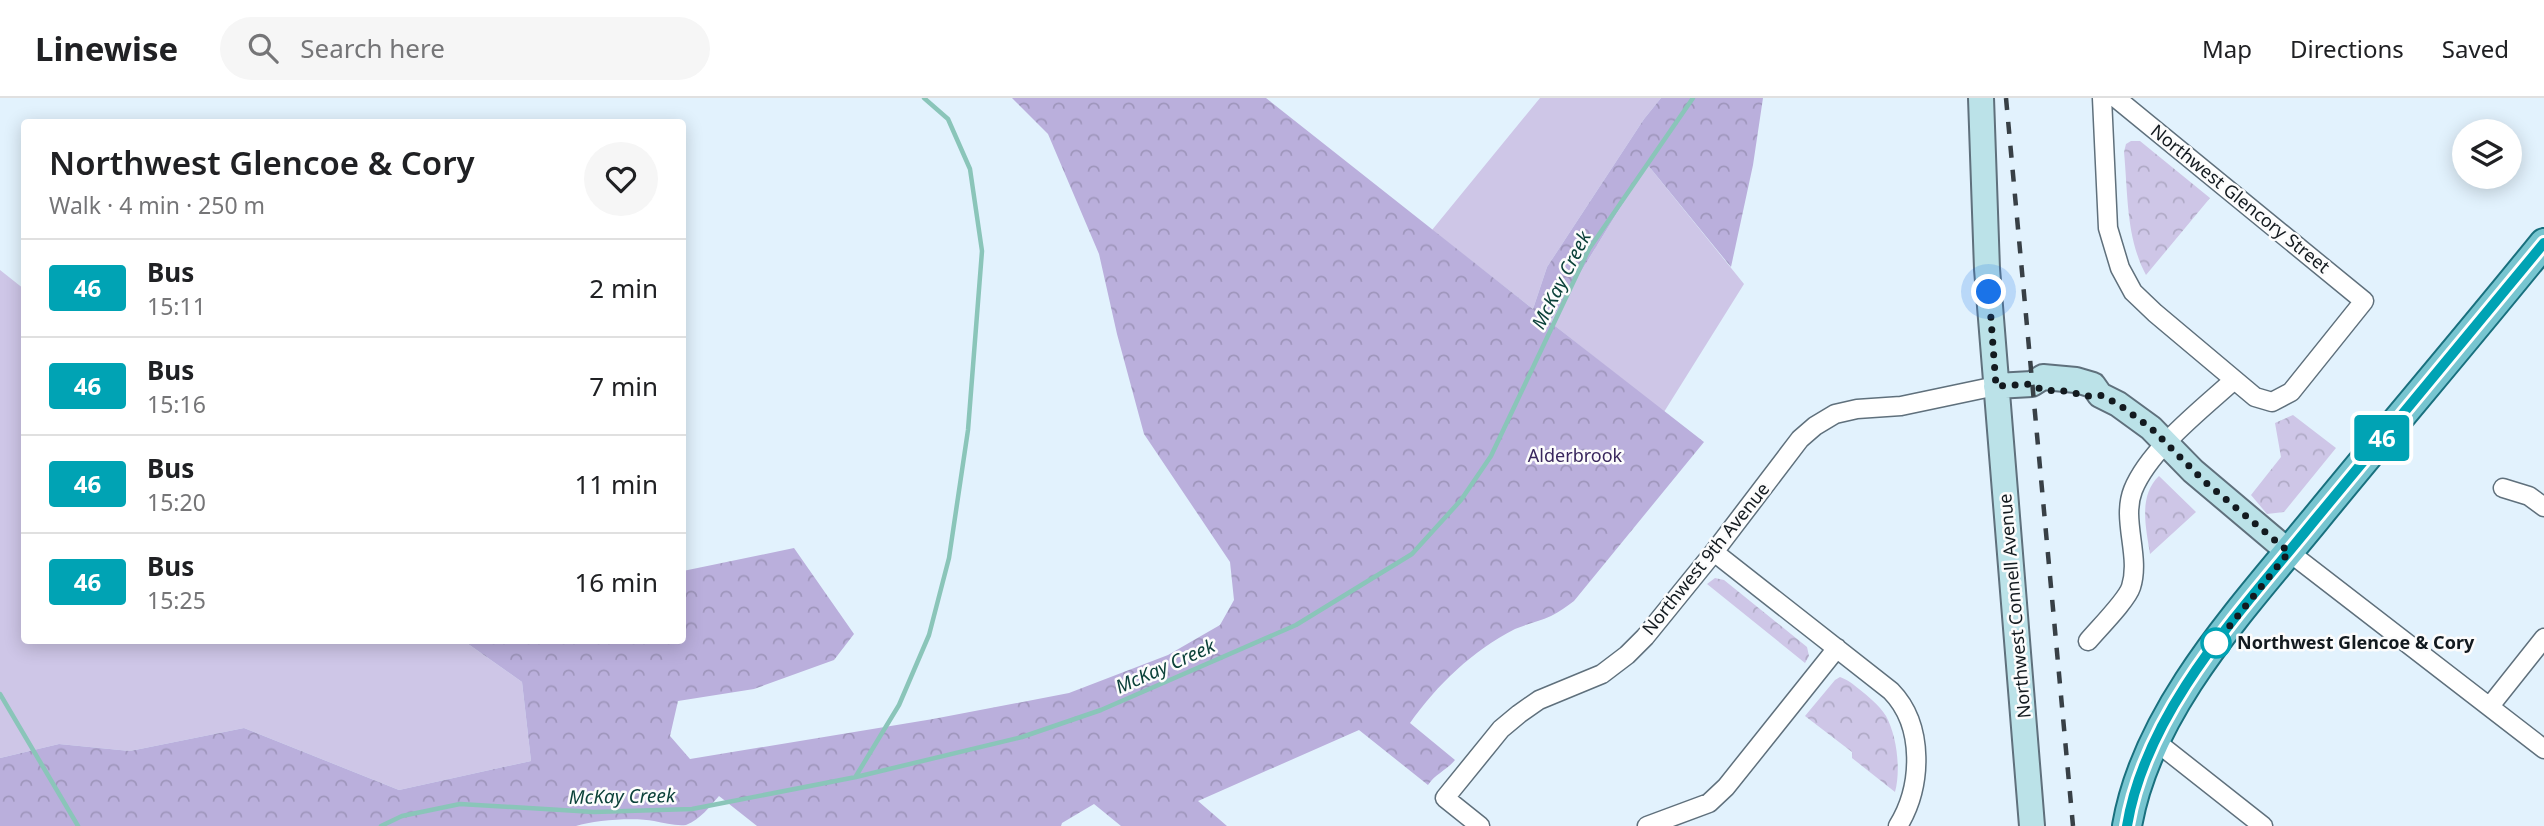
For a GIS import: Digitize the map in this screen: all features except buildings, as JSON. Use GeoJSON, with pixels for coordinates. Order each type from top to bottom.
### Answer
{"type":"FeatureCollection","features":[{"type":"Feature","properties":{"kind":"main road"},"geometry":{"type":"LineString","coordinates":[[2127,826],[2136,789],[2154,740],[2195,670],[2544,243]]}},
{"type":"Feature","properties":{"kind":"street","name":"Northwest Connell Avenue"},"geometry":{"type":"LineString","coordinates":[[1980,98],[1986,260],[2032,826]]}},
{"type":"Feature","properties":{"kind":"street"},"geometry":{"type":"LineString","coordinates":[[2088,641],[2131,590],[2134,575],[2130,511],[2132,493],[2144,469],[2167,443],[2234,380],[2155,313],[2130,288],[2113,249],[2108,228],[2102,98]]}},
{"type":"Feature","properties":{"kind":"street","name":"Northwest Glencory Street"},"geometry":{"type":"LineString","coordinates":[[2116,98],[2364,301],[2291,392],[2272,402],[2255,397],[2234,380]]}},
{"type":"Feature","properties":{"kind":"street"},"geometry":{"type":"LineString","coordinates":[[1996,386],[2032,384],[2043,377],[2076,380],[2093,385],[2100,395],[2130,411],[2167,443],[2200,478],[2289,552],[2544,748]]}},
{"type":"Feature","properties":{"kind":"street","name":"Northwest 9th Avenue"},"geometry":{"type":"LineString","coordinates":[[1480,826],[1445,798],[1501,729],[1539,700],[1602,674],[1627,655],[1714,552],[1764,489],[1782,460],[1815,426],[1835,414],[1857,409],[1901,406],[1996,386]]}},
{"type":"Feature","properties":{"kind":"street"},"geometry":{"type":"LineString","coordinates":[[2502,488],[2529,496],[2544,507]]}},
{"type":"Feature","properties":{"kind":"street"},"geometry":{"type":"LineString","coordinates":[[1714,552],[1838,648],[1901,701],[1909,717],[1916,753],[1916,780],[1909,809],[1898,826]]}},
{"type":"Feature","properties":{"kind":"street"},"geometry":{"type":"LineString","coordinates":[[2490,706],[2544,638]]}},
{"type":"Feature","properties":{"kind":"street"},"geometry":{"type":"LineString","coordinates":[[1647,826],[1709,803],[1838,648]]}},
{"type":"Feature","properties":{"kind":"street"},"geometry":{"type":"LineString","coordinates":[[2154,740],[2263,826]]}},
{"type":"Feature","properties":{"kind":"green space","name":"Alderbrook"},"geometry":{"type":"Polygon","coordinates":[[[1012,98],[1266,98],[1533,309],[1547,267],[1644,119],[1661,98],[1763,98],[1753,165],[1731,267],[1647,164],[1550,322],[1704,442],[1574,601],[1551,616],[1515,629],[1484,647],[1444,682],[1421,709],[1410,723],[1455,760],[1428,785],[1359,730],[1198,801],[1227,826],[1121,826],[1094,804],[1061,826],[757,826],[719,796],[700,816],[686,825],[626,819],[576,826],[0,826],[0,758],[59,744],[130,751],[244,728],[399,790],[531,761],[522,682],[468,644],[686,644],[686,570],[794,548],[854,634],[834,660],[754,689],[678,701],[670,736],[690,759],[933,719],[1069,693],[1168,655],[1220,625],[1234,600],[1230,562],[1144,434],[1099,254],[1048,134],[1012,98]]]}},
{"type":"Feature","properties":{"kind":"green space"},"geometry":{"type":"Polygon","coordinates":[[[1540,98],[1661,98],[1644,119],[1547,267],[1533,309],[1432,230],[1540,98]]]}},
{"type":"Feature","properties":{"kind":"green space"},"geometry":{"type":"Polygon","coordinates":[[[2140,141],[2210,198],[2146,275],[2139,261],[2129,215],[2124,152],[2126,144],[2140,141]]]}},
{"type":"Feature","properties":{"kind":"green space"},"geometry":{"type":"Polygon","coordinates":[[[1647,164],[1744,284],[1664,412],[1550,322],[1647,164]]]}},
{"type":"Feature","properties":{"kind":"green space"},"geometry":{"type":"Polygon","coordinates":[[[0,270],[21,287],[21,644],[468,644],[522,682],[531,761],[399,790],[244,728],[130,751],[59,744],[0,758],[0,270]]]}},
{"type":"Feature","properties":{"kind":"green space"},"geometry":{"type":"Polygon","coordinates":[[[2293,415],[2336,448],[2284,512],[2267,514],[2251,495],[2281,457],[2275,423],[2293,415]]]}},
{"type":"Feature","properties":{"kind":"green space"},"geometry":{"type":"Polygon","coordinates":[[[2159,476],[2196,512],[2150,554],[2146,503],[2152,484],[2159,476]]]}},
{"type":"Feature","properties":{"kind":"green space"},"geometry":{"type":"Polygon","coordinates":[[[1715,578],[1724,580],[1807,647],[1809,656],[1805,663],[1707,584],[1715,578]]]}},
{"type":"Feature","properties":{"kind":"green space"},"geometry":{"type":"Polygon","coordinates":[[[1840,677],[1866,695],[1886,716],[1897,753],[1895,792],[1852,758],[1852,752],[1805,716],[1840,677]]]}},
{"type":"Feature","properties":{"kind":"waterway"},"geometry":{"type":"LineString","coordinates":[[856,776],[899,705],[929,635],[949,558],[968,430],[982,251],[970,169],[948,119],[924,98]]}},
{"type":"Feature","properties":{"kind":"waterway","name":"McKay Creek"},"geometry":{"type":"LineString","coordinates":[[381,826],[402,816],[460,804],[594,812],[692,809],[856,777],[1022,737],[1101,710],[1296,625],[1412,554],[1461,500],[1491,456],[1589,249],[1693,98]]}},
{"type":"Feature","properties":{"kind":"waterway"},"geometry":{"type":"LineString","coordinates":[[0,694],[78,826]]}},
{"type":"Feature","properties":{"kind":"railway"},"geometry":{"type":"LineString","coordinates":[[2006,98],[2073,826]]}},
{"type":"Feature","properties":{"kind":"bus line","name":"46"},"geometry":{"type":"LineString","coordinates":[[2127,826],[2136,789],[2154,740],[2195,670],[2350,477],[2544,243]]}},
{"type":"Feature","properties":{"kind":"place","name":"Northwest Glencoe & Cory"},"geometry":{"type":"Point","coordinates":[2216,643]}},
{"type":"Feature","properties":{"kind":"route"},"geometry":{"type":"LineString","coordinates":[[1989,292],[1996,386],[2032,384],[2042,390],[2100,395],[2118,404],[2151,428],[2204,481],[2289,552],[2216,643]]}}]}
